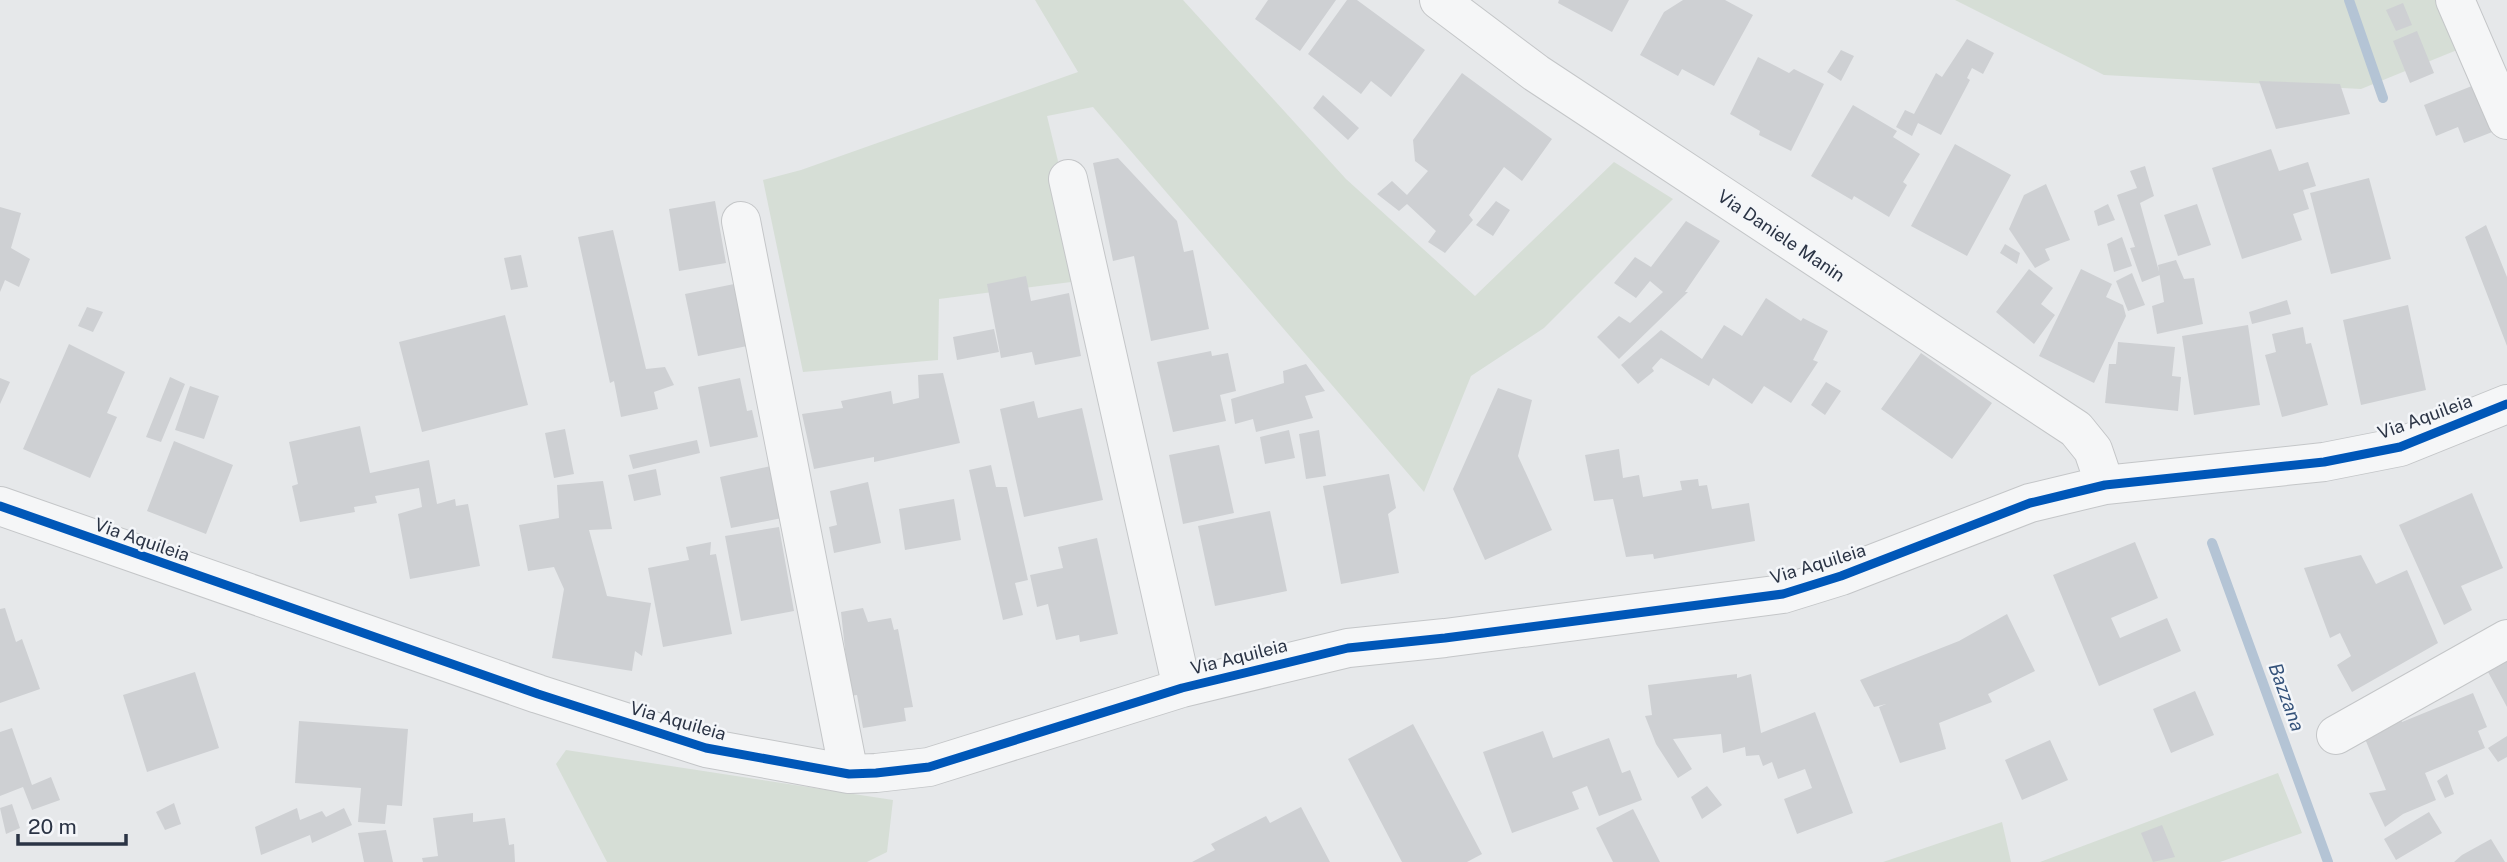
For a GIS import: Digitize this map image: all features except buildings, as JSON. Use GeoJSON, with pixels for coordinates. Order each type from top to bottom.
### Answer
{"type":"FeatureCollection","features":[{"type":"Feature","properties":{"kind":"street","name":"Via Daniele Manin"},"geometry":{"type":"LineString","coordinates":[[1439,0],[1536,73],[2076,429],[2093,450],[2105,485]]}},
{"type":"Feature","properties":{"kind":"street"},"geometry":{"type":"LineString","coordinates":[[2455,0],[2507,120]]}},
{"type":"Feature","properties":{"kind":"street"},"geometry":{"type":"LineString","coordinates":[[1068,179],[1182,688]]}},
{"type":"Feature","properties":{"kind":"street"},"geometry":{"type":"LineString","coordinates":[[741,221],[849,774]]}},
{"type":"Feature","properties":{"kind":"street","name":"Via Aquileia"},"geometry":{"type":"LineString","coordinates":[[0,506],[538,694],[693,744],[849,774],[929,767],[1182,688],[1348,648],[1446,638],[1783,594],[1842,576],[2030,503],[2105,485],[2324,462],[2400,447],[2507,404]]}},
{"type":"Feature","properties":{"kind":"street"},"geometry":{"type":"LineString","coordinates":[[2336,735],[2507,639]]}},
{"type":"Feature","properties":{"kind":"shaded area"},"geometry":{"type":"Polygon","coordinates":[[[1035,0],[1183,0],[1346,179],[1475,296],[1614,162],[1673,199],[1544,328],[1471,376],[1424,492],[1093,107],[1047,116],[1087,280],[939,299],[938,360],[803,372],[763,180],[801,170],[1078,72],[1035,0]]]}},
{"type":"Feature","properties":{"kind":"shaded area"},"geometry":{"type":"Polygon","coordinates":[[[1955,0],[2441,0],[2462,48],[2361,89],[2104,75],[1955,0]]]}},
{"type":"Feature","properties":{"kind":"shaded area"},"geometry":{"type":"Polygon","coordinates":[[[566,750],[893,800],[887,852],[867,862],[607,862],[556,764],[566,750]]]}},
{"type":"Feature","properties":{"kind":"shaded area"},"geometry":{"type":"Polygon","coordinates":[[[2278,773],[2302,833],[2220,862],[2040,862],[2278,773]]]}},
{"type":"Feature","properties":{"kind":"shaded area"},"geometry":{"type":"Polygon","coordinates":[[[2002,822],[2011,862],[1883,862],[2002,822]]]}},
{"type":"Feature","properties":{"kind":"waterway"},"geometry":{"type":"LineString","coordinates":[[2349,0],[2383,98]]}},
{"type":"Feature","properties":{"kind":"waterway","name":"Bazzana"},"geometry":{"type":"LineString","coordinates":[[2212,543],[2328,862]]}},
{"type":"Feature","properties":{"kind":"cycle path"},"geometry":{"type":"LineString","coordinates":[[0,506],[538,694],[706,748],[849,774],[876,773],[929,767],[1182,688],[1348,648],[1783,594],[1841,576],[2030,503],[2105,485],[2324,462],[2400,447],[2507,404]]}}]}
